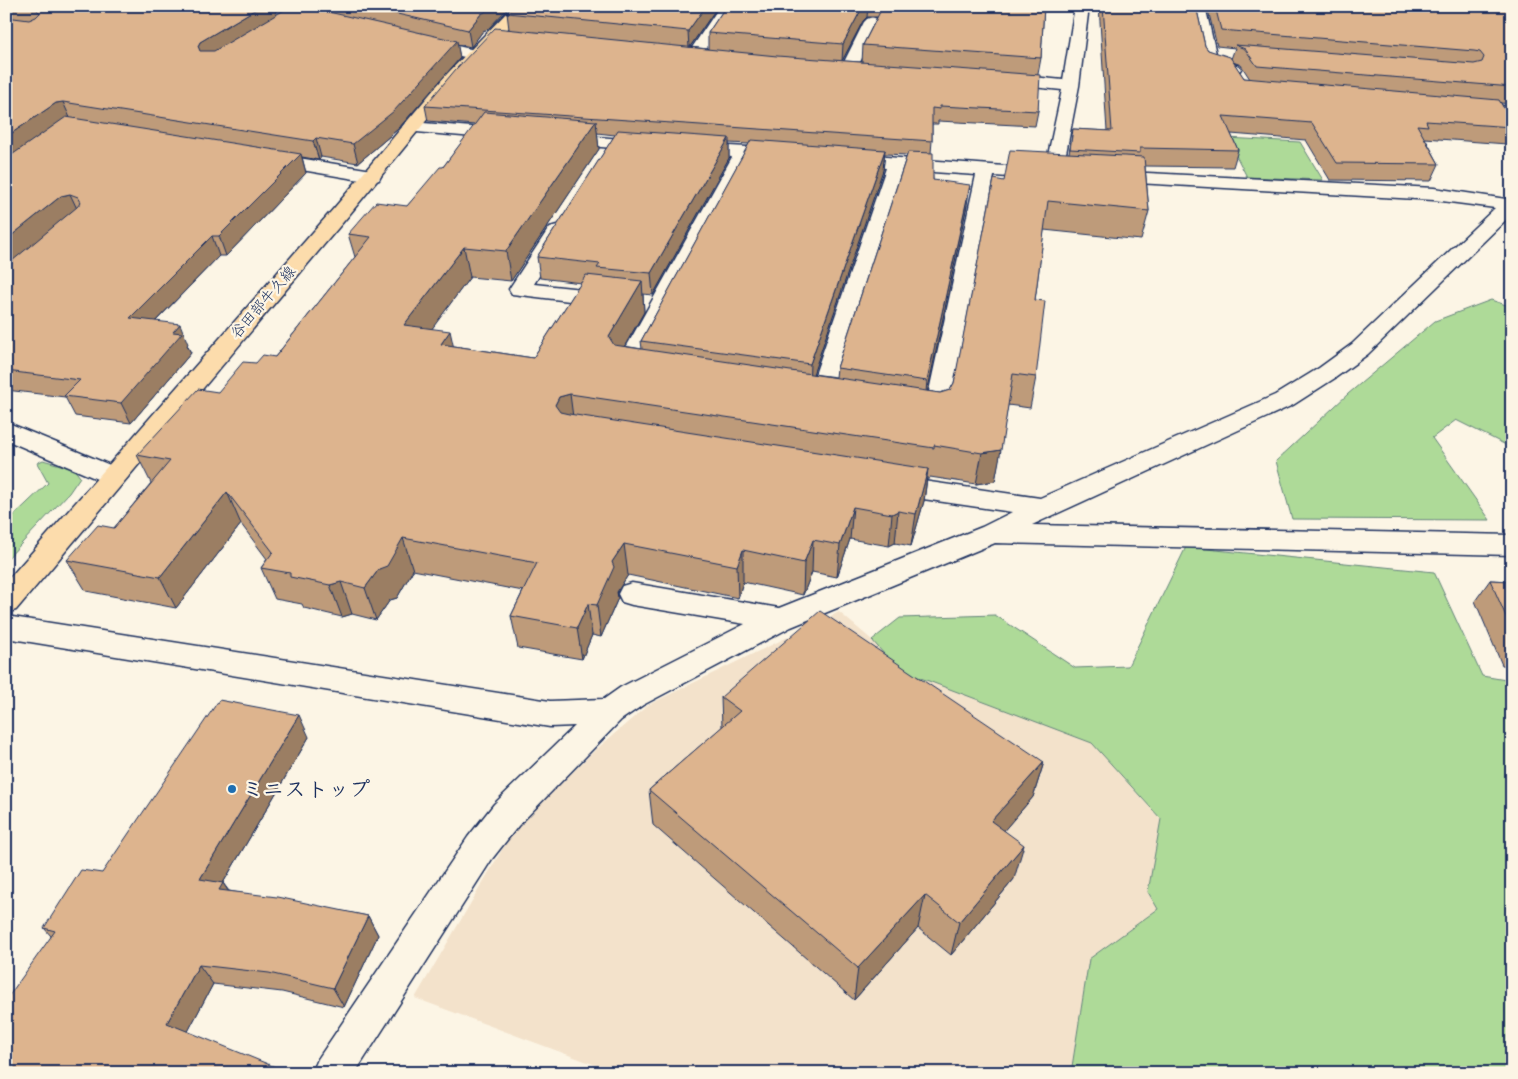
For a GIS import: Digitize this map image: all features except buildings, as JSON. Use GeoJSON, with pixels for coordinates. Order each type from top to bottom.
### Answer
{"type":"FeatureCollection","features":[{"type":"Feature","properties":{"kind":"main road","name":"谷田部牛久線"},"geometry":{"type":"LineString","coordinates":[[6,602],[372,176],[473,54],[522,6]]}},
{"type":"Feature","properties":{"kind":"street"},"geometry":{"type":"LineString","coordinates":[[262,6],[331,22]]}},
{"type":"Feature","properties":{"kind":"street"},"geometry":{"type":"LineString","coordinates":[[695,55],[728,6]]}},
{"type":"Feature","properties":{"kind":"street"},"geometry":{"type":"LineString","coordinates":[[1053,174],[1071,86],[1082,6]]}},
{"type":"Feature","properties":{"kind":"street"},"geometry":{"type":"LineString","coordinates":[[1197,6],[1210,61],[1233,69],[1241,82]]}},
{"type":"Feature","properties":{"kind":"street"},"geometry":{"type":"LineString","coordinates":[[278,24],[294,14]]}},
{"type":"Feature","properties":{"kind":"street"},"geometry":{"type":"LineString","coordinates":[[848,70],[872,22]]}},
{"type":"Feature","properties":{"kind":"street"},"geometry":{"type":"LineString","coordinates":[[491,35],[515,37]]}},
{"type":"Feature","properties":{"kind":"street"},"geometry":{"type":"LineString","coordinates":[[411,41],[473,54]]}},
{"type":"Feature","properties":{"kind":"street"},"geometry":{"type":"LineString","coordinates":[[1208,52],[1237,55]]}},
{"type":"Feature","properties":{"kind":"street"},"geometry":{"type":"LineString","coordinates":[[676,53],[713,57]]}},
{"type":"Feature","properties":{"kind":"street"},"geometry":{"type":"LineString","coordinates":[[831,68],[868,71]]}},
{"type":"Feature","properties":{"kind":"street"},"geometry":{"type":"LineString","coordinates":[[986,78],[1071,86]]}},
{"type":"Feature","properties":{"kind":"street"},"geometry":{"type":"LineString","coordinates":[[1452,107],[1512,112]]}},
{"type":"Feature","properties":{"kind":"street"},"geometry":{"type":"LineString","coordinates":[[411,127],[525,136]]}},
{"type":"Feature","properties":{"kind":"street"},"geometry":{"type":"LineString","coordinates":[[545,138],[608,151],[673,147],[800,157]]}},
{"type":"Feature","properties":{"kind":"street"},"geometry":{"type":"LineString","coordinates":[[655,373],[626,369],[646,303],[743,153]]}},
{"type":"Feature","properties":{"kind":"street"},"geometry":{"type":"LineString","coordinates":[[254,156],[372,176]]}},
{"type":"Feature","properties":{"kind":"street"},"geometry":{"type":"LineString","coordinates":[[829,159],[1073,175]]}},
{"type":"Feature","properties":{"kind":"street"},"geometry":{"type":"LineString","coordinates":[[819,398],[897,164]]}},
{"type":"Feature","properties":{"kind":"street"},"geometry":{"type":"LineString","coordinates":[[906,410],[936,414],[986,170]]}},
{"type":"Feature","properties":{"kind":"street"},"geometry":{"type":"LineString","coordinates":[[1092,176],[1434,194],[1510,204]]}},
{"type":"Feature","properties":{"kind":"street"},"geometry":{"type":"LineString","coordinates":[[332,1073],[485,842],[506,815],[610,710],[632,696],[781,619],[992,534],[1043,508],[1284,400],[1327,373],[1360,349],[1510,204]]}},
{"type":"Feature","properties":{"kind":"street"},"geometry":{"type":"LineString","coordinates":[[567,216],[520,289],[646,303]]}},
{"type":"Feature","properties":{"kind":"street"},"geometry":{"type":"LineString","coordinates":[[6,430],[113,476]]}},
{"type":"Feature","properties":{"kind":"street"},"geometry":{"type":"LineString","coordinates":[[870,482],[1043,508]]}},
{"type":"Feature","properties":{"kind":"street"},"geometry":{"type":"LineString","coordinates":[[992,534],[1512,545]]}},
{"type":"Feature","properties":{"kind":"street"},"geometry":{"type":"LineString","coordinates":[[632,594],[781,619]]}},
{"type":"Feature","properties":{"kind":"street"},"geometry":{"type":"LineString","coordinates":[[6,627],[550,714],[610,710]]}},
{"type":"Feature","properties":{"kind":"shaded area"},"geometry":{"type":"Polygon","coordinates":[[[839,612],[872,640],[897,669],[1092,743],[1161,820],[1148,892],[1158,909],[1089,959],[1071,1073],[617,1073],[415,998],[513,831],[592,753],[648,705],[839,612]]]}},
{"type":"Feature","properties":{"kind":"green space"},"geometry":{"type":"Polygon","coordinates":[[[1227,138],[1300,142],[1323,180],[1247,177],[1227,138]]]}},
{"type":"Feature","properties":{"kind":"green space"},"geometry":{"type":"Polygon","coordinates":[[[1491,300],[1512,307],[1512,448],[1456,420],[1432,438],[1490,520],[1292,519],[1276,461],[1348,394],[1435,321],[1491,300]]]}},
{"type":"Feature","properties":{"kind":"green space"},"geometry":{"type":"Polygon","coordinates":[[[43,460],[74,469],[80,477],[69,493],[6,560],[6,523],[48,483],[37,463],[43,460]]]}},
{"type":"Feature","properties":{"kind":"green space"},"geometry":{"type":"Polygon","coordinates":[[[1186,547],[1434,572],[1482,676],[1512,681],[1512,1073],[1071,1073],[1089,959],[1158,909],[1148,892],[1161,819],[1092,743],[897,669],[872,640],[900,618],[995,615],[1075,668],[1128,666],[1186,547]]]}},
{"type":"Feature","properties":{"kind":"place","name":"ミニストップ"},"geometry":{"type":"Point","coordinates":[232,789]}}]}
